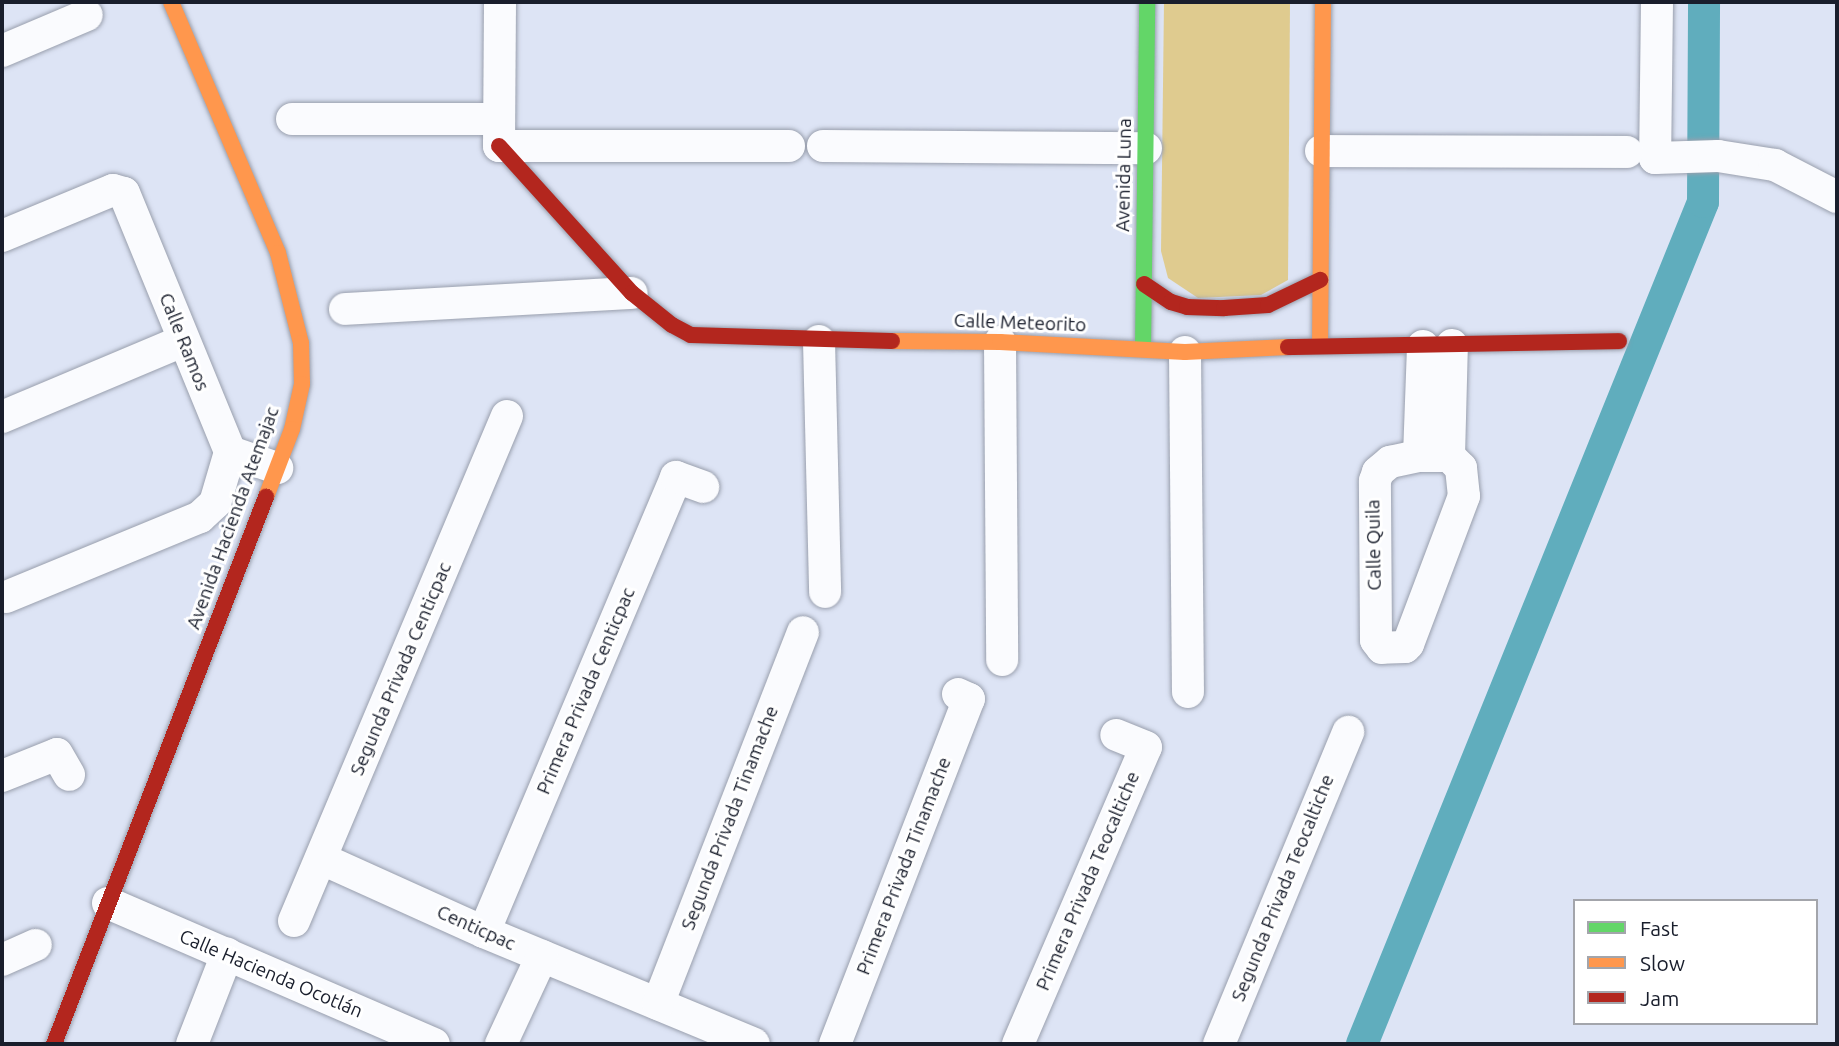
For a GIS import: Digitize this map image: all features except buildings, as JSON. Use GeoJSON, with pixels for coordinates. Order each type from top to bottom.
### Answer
{"type":"FeatureCollection","features":[{"type":"Feature","properties":{"kind":"street","name":"Avenida Hacienda Atemajac"},"geometry":{"type":"LineString","coordinates":[[54,1044],[292,429],[302,384],[301,343],[278,253],[171,2]]}},
{"type":"Feature","properties":{"kind":"street"},"geometry":{"type":"LineString","coordinates":[[499,132],[500,2]]}},
{"type":"Feature","properties":{"kind":"street","name":"Avenida Luna"},"geometry":{"type":"LineString","coordinates":[[1143,349],[1147,2]]}},
{"type":"Feature","properties":{"kind":"street"},"geometry":{"type":"LineString","coordinates":[[1320,346],[1323,2]]}},
{"type":"Feature","properties":{"kind":"street"},"geometry":{"type":"LineString","coordinates":[[1641,155],[1657,2]]}},
{"type":"Feature","properties":{"kind":"street"},"geometry":{"type":"LineString","coordinates":[[2,51],[68,14]]}},
{"type":"Feature","properties":{"kind":"street"},"geometry":{"type":"LineString","coordinates":[[292,118],[499,132],[789,146]]}},
{"type":"Feature","properties":{"kind":"street","name":"Calle Meteorito"},"geometry":{"type":"LineString","coordinates":[[499,132],[632,293],[672,325],[691,335],[819,341],[1000,342],[1185,352],[1320,346],[1619,341]]}},
{"type":"Feature","properties":{"kind":"street"},"geometry":{"type":"LineString","coordinates":[[823,146],[1146,148]]}},
{"type":"Feature","properties":{"kind":"street"},"geometry":{"type":"LineString","coordinates":[[1321,151],[1717,156],[1775,165],[1837,197]]}},
{"type":"Feature","properties":{"kind":"street","name":"Calle Ramos"},"geometry":{"type":"LineString","coordinates":[[2,236],[118,189],[128,198],[183,341],[230,452]]}},
{"type":"Feature","properties":{"kind":"street"},"geometry":{"type":"LineString","coordinates":[[1144,284],[1171,302],[1188,307],[1224,309],[1268,305],[1320,279]]}},
{"type":"Feature","properties":{"kind":"street"},"geometry":{"type":"LineString","coordinates":[[345,309],[632,293]]}},
{"type":"Feature","properties":{"kind":"street"},"geometry":{"type":"LineString","coordinates":[[2,418],[183,341]]}},
{"type":"Feature","properties":{"kind":"street"},"geometry":{"type":"LineString","coordinates":[[819,341],[825,592]]}},
{"type":"Feature","properties":{"kind":"street"},"geometry":{"type":"LineString","coordinates":[[1000,342],[1002,660]]}},
{"type":"Feature","properties":{"kind":"street"},"geometry":{"type":"LineString","coordinates":[[1434,456],[1437,346]]}},
{"type":"Feature","properties":{"kind":"street"},"geometry":{"type":"LineString","coordinates":[[1185,352],[1188,692]]}},
{"type":"Feature","properties":{"kind":"street","name":"Segunda Privada Centicpac"},"geometry":{"type":"LineString","coordinates":[[293,921],[323,859],[507,416]]}},
{"type":"Feature","properties":{"kind":"street"},"geometry":{"type":"LineString","coordinates":[[6,597],[200,517],[215,503],[230,452],[277,468]]}},
{"type":"Feature","properties":{"kind":"street","name":"Calle Quila"},"geometry":{"type":"LineString","coordinates":[[1434,456],[1461,468],[1464,496],[1407,646],[1380,646],[1376,640],[1373,491],[1378,472],[1384,466],[1434,456]]}},
{"type":"Feature","properties":{"kind":"street","name":"Primera Privada Centicpac"},"geometry":{"type":"LineString","coordinates":[[484,932],[676,477],[704,487]]}},
{"type":"Feature","properties":{"kind":"street","name":"Segunda Privada Tinamache"},"geometry":{"type":"LineString","coordinates":[[658,1004],[803,632]]}},
{"type":"Feature","properties":{"kind":"street","name":"Primera Privada Tinamache"},"geometry":{"type":"LineString","coordinates":[[835,1044],[970,699],[958,694]]}},
{"type":"Feature","properties":{"kind":"street","name":"Segunda Privada Teocaltiche"},"geometry":{"type":"LineString","coordinates":[[1219,1044],[1348,732]]}},
{"type":"Feature","properties":{"kind":"street","name":"Primera Privada Teocaltiche"},"geometry":{"type":"LineString","coordinates":[[1018,1044],[1146,747],[1116,735]]}},
{"type":"Feature","properties":{"kind":"street"},"geometry":{"type":"LineString","coordinates":[[2,776],[57,754],[69,775]]}},
{"type":"Feature","properties":{"kind":"street","name":"Centicpac"},"geometry":{"type":"LineString","coordinates":[[323,859],[542,957],[754,1044]]}},
{"type":"Feature","properties":{"kind":"street","name":"Calle Hacienda Ocotlán"},"geometry":{"type":"LineString","coordinates":[[108,903],[434,1044]]}},
{"type":"Feature","properties":{"kind":"street"},"geometry":{"type":"LineString","coordinates":[[2,960],[36,945]]}},
{"type":"Feature","properties":{"kind":"street"},"geometry":{"type":"LineString","coordinates":[[192,1044],[227,954]]}},
{"type":"Feature","properties":{"kind":"street"},"geometry":{"type":"LineString","coordinates":[[501,1044],[542,957]]}},
{"type":"Feature","properties":{"kind":"shaded area"},"geometry":{"type":"Polygon","coordinates":[[[1164,2],[1290,2],[1288,280],[1261,295],[1198,298],[1168,278],[1161,251],[1164,2]]]}},
{"type":"Feature","properties":{"kind":"waterway"},"geometry":{"type":"LineString","coordinates":[[1362,1044],[1703,202],[1704,2]]}},
{"type":"Feature","properties":{"kind":"traffic: fast"},"geometry":{"type":"LineString","coordinates":[[1143,349],[1147,2]]}},
{"type":"Feature","properties":{"kind":"traffic: slow"},"geometry":{"type":"LineString","coordinates":[[171,2],[278,253],[301,343],[302,384],[292,429],[266,497]]}},
{"type":"Feature","properties":{"kind":"traffic: slow"},"geometry":{"type":"LineString","coordinates":[[1320,346],[1323,2]]}},
{"type":"Feature","properties":{"kind":"traffic: slow"},"geometry":{"type":"LineString","coordinates":[[892,341],[1000,342],[1185,352],[1288,347]]}},
{"type":"Feature","properties":{"kind":"traffic: jam"},"geometry":{"type":"LineString","coordinates":[[499,146],[632,293],[672,325],[691,335],[892,341]]}},
{"type":"Feature","properties":{"kind":"traffic: jam"},"geometry":{"type":"LineString","coordinates":[[1144,284],[1171,302],[1187,307],[1224,308],[1268,305],[1320,280]]}},
{"type":"Feature","properties":{"kind":"traffic: jam"},"geometry":{"type":"LineString","coordinates":[[1288,347],[1619,341]]}},
{"type":"Feature","properties":{"kind":"traffic: jam"},"geometry":{"type":"LineString","coordinates":[[54,1044],[266,497]]}}]}
